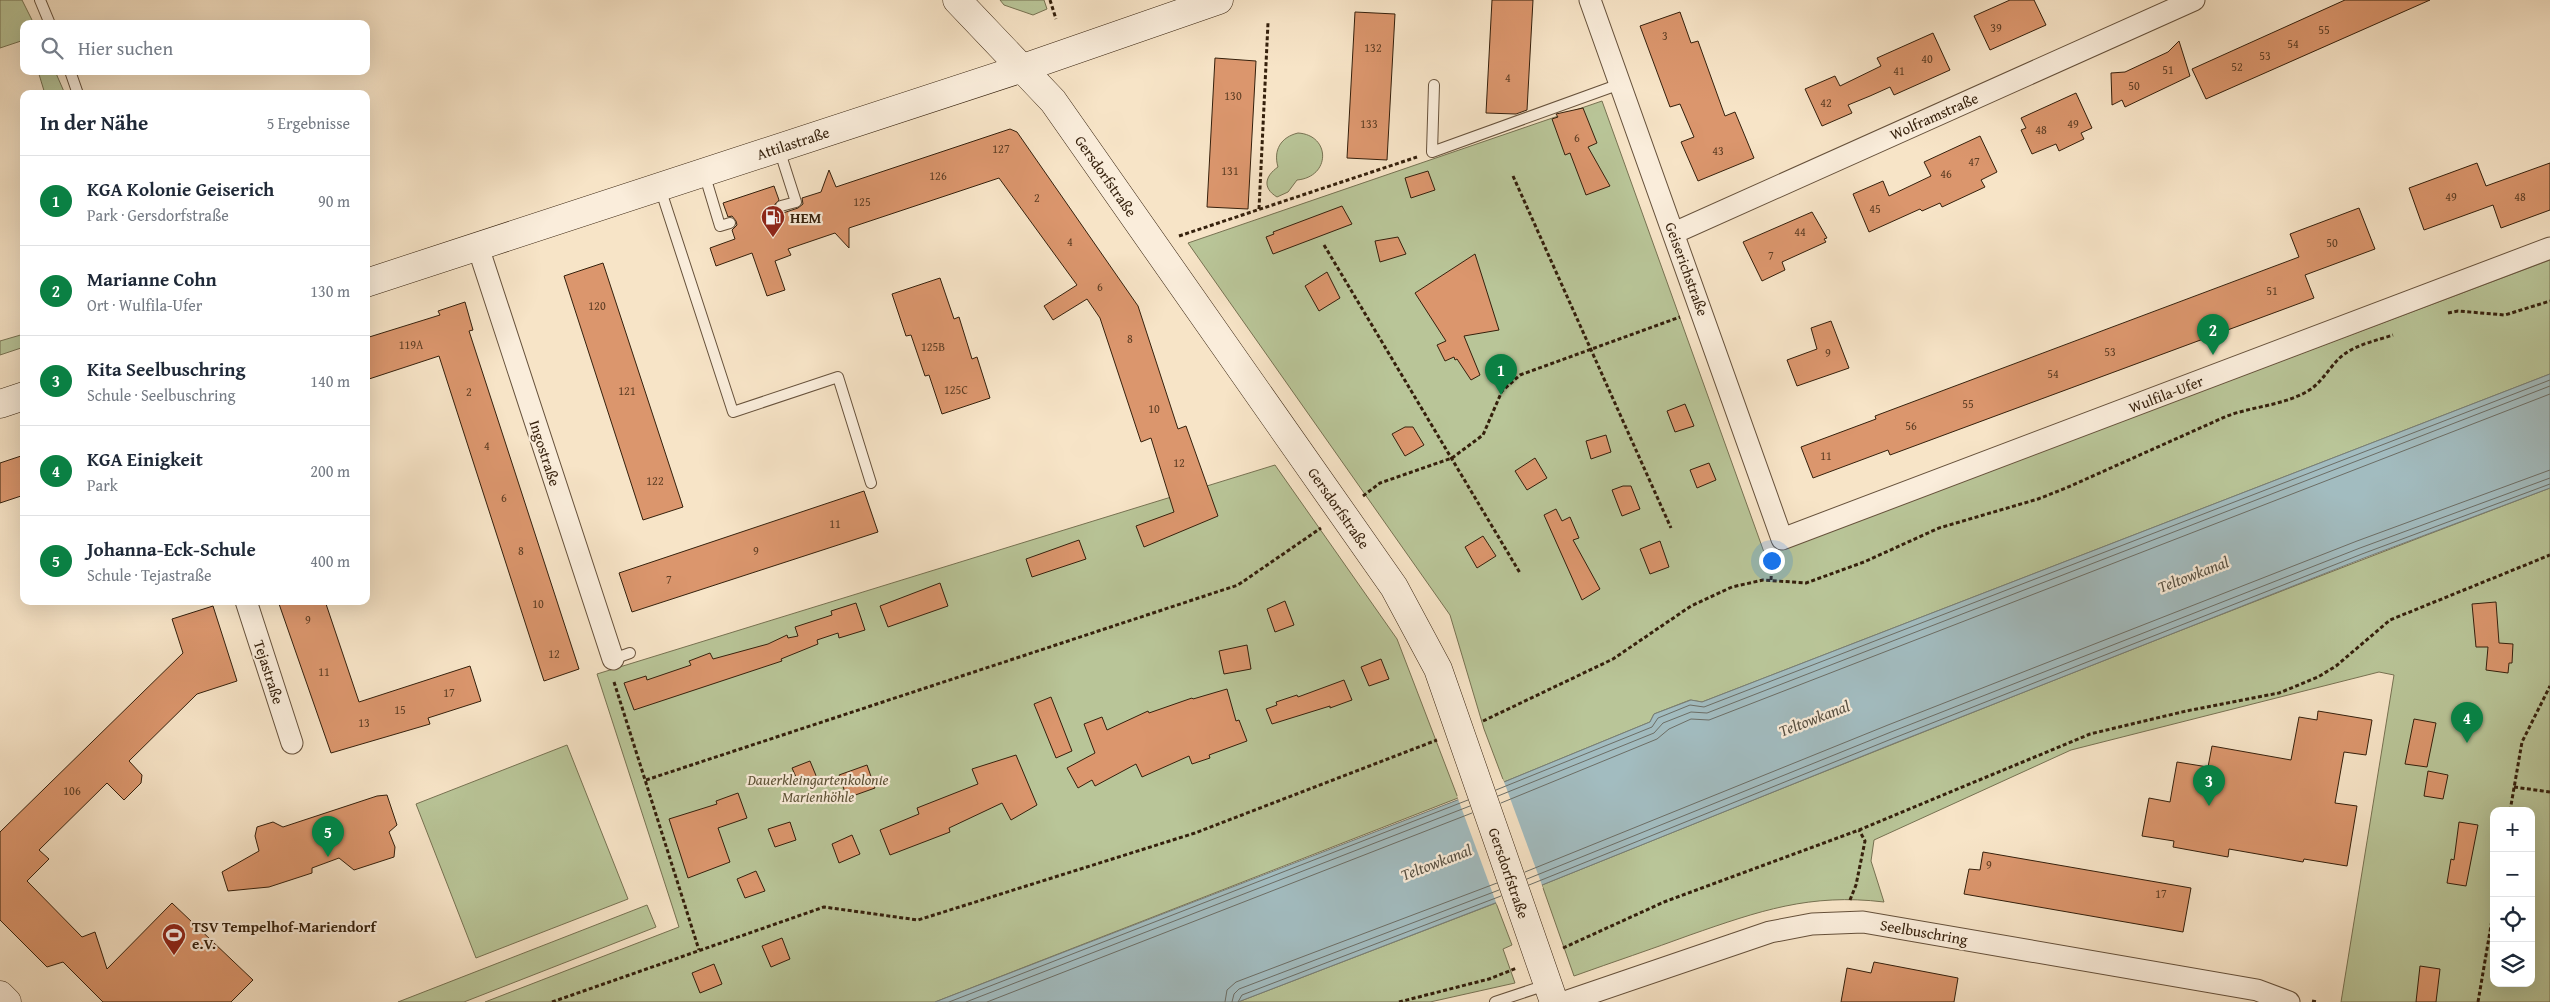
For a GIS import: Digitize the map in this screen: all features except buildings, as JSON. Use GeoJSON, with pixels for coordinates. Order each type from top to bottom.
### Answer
{"type":"FeatureCollection","features":[{"type":"Feature","properties":{"kind":"street","name":"Gersdorfstraße"},"geometry":{"type":"LineString","coordinates":[[957,0],[1053,101],[1394,586],[1438,669],[1531,938],[1555,996]]}},
{"type":"Feature","properties":{"kind":"street","name":"Attilastraße"},"geometry":{"type":"LineString","coordinates":[[370,283],[1023,68],[1219,0]]}},
{"type":"Feature","properties":{"kind":"street","name":"Geiserichstraße"},"geometry":{"type":"LineString","coordinates":[[1590,0],[1782,539]]}},
{"type":"Feature","properties":{"kind":"street","name":"Wolframstraße"},"geometry":{"type":"LineString","coordinates":[[1674,233],[2194,0]]}},
{"type":"Feature","properties":{"kind":"street","name":"Ingostraße"},"geometry":{"type":"LineString","coordinates":[[478,247],[622,656]]}},
{"type":"Feature","properties":{"kind":"street","name":"Wulfila-Ufer"},"geometry":{"type":"LineString","coordinates":[[1782,539],[2550,248]]}},
{"type":"Feature","properties":{"kind":"street"},"geometry":{"type":"LineString","coordinates":[[0,404],[20,397]]}},
{"type":"Feature","properties":{"kind":"street","name":"Tejastraße"},"geometry":{"type":"LineString","coordinates":[[247,605],[292,743]]}},
{"type":"Feature","properties":{"kind":"street","name":"Seelbuschring"},"geometry":{"type":"LineString","coordinates":[[1555,996],[1770,932],[1812,924],[1863,922],[2257,990],[2289,1002]]}},
{"type":"Feature","properties":{"kind":"street"},"geometry":{"type":"LineString","coordinates":[[0,995],[7,1002]]}},
{"type":"Feature","properties":{"kind":"lane"},"geometry":{"type":"LineString","coordinates":[[40,0],[48,20]]}},
{"type":"Feature","properties":{"kind":"lane"},"geometry":{"type":"LineString","coordinates":[[71,75],[77,90]]}},
{"type":"Feature","properties":{"kind":"lane"},"geometry":{"type":"LineString","coordinates":[[1434,85],[1432,152],[1620,84]]}},
{"type":"Feature","properties":{"kind":"lane"},"geometry":{"type":"LineString","coordinates":[[778,148],[796,202],[781,206]]}},
{"type":"Feature","properties":{"kind":"lane"},"geometry":{"type":"LineString","coordinates":[[703,172],[720,226],[730,223]]}},
{"type":"Feature","properties":{"kind":"lane"},"geometry":{"type":"LineString","coordinates":[[659,187],[733,412],[838,377],[871,483]]}},
{"type":"Feature","properties":{"kind":"lane"},"geometry":{"type":"LineString","coordinates":[[1495,1002],[1555,996]]}},
{"type":"Feature","properties":{"kind":"path"},"geometry":{"type":"LineString","coordinates":[[1050,0],[1056,19]]}},
{"type":"Feature","properties":{"kind":"path"},"geometry":{"type":"LineString","coordinates":[[1258,209],[1268,23]]}},
{"type":"Feature","properties":{"kind":"path"},"geometry":{"type":"LineString","coordinates":[[1178,236],[1432,152]]}},
{"type":"Feature","properties":{"kind":"path"},"geometry":{"type":"LineString","coordinates":[[1513,176],[1671,528]]}},
{"type":"Feature","properties":{"kind":"path"},"geometry":{"type":"LineString","coordinates":[[1324,245],[1520,573]]}},
{"type":"Feature","properties":{"kind":"path"},"geometry":{"type":"LineString","coordinates":[[2447,314],[2458,311],[2505,315],[2550,302]]}},
{"type":"Feature","properties":{"kind":"path"},"geometry":{"type":"LineString","coordinates":[[1361,497],[1380,483],[1452,458],[1483,435],[1502,391],[1520,375],[1590,348],[1702,310]]}},
{"type":"Feature","properties":{"kind":"path"},"geometry":{"type":"LineString","coordinates":[[552,1002],[824,907],[918,920],[1195,833],[1460,733],[1613,659],[1691,606],[1713,595],[1750,582],[1771,580],[1806,583],[1864,562],[1939,528],[2038,499],[2227,416],[2280,402],[2310,389],[2328,374],[2346,352],[2401,331]]}},
{"type":"Feature","properties":{"kind":"path"},"geometry":{"type":"LineString","coordinates":[[646,780],[1238,585],[1323,527]]}},
{"type":"Feature","properties":{"kind":"path"},"geometry":{"type":"LineString","coordinates":[[1560,949],[1664,902],[1859,830],[2090,734],[2186,711],[2279,693],[2318,677],[2336,666],[2390,620],[2550,555]]}},
{"type":"Feature","properties":{"kind":"path"},"geometry":{"type":"LineString","coordinates":[[1771,580],[1772,560]]}},
{"type":"Feature","properties":{"kind":"path"},"geometry":{"type":"LineString","coordinates":[[613,680],[699,950]]}},
{"type":"Feature","properties":{"kind":"path"},"geometry":{"type":"LineString","coordinates":[[2511,807],[2522,742],[2550,686]]}},
{"type":"Feature","properties":{"kind":"path"},"geometry":{"type":"LineString","coordinates":[[2514,787],[2550,792]]}},
{"type":"Feature","properties":{"kind":"path"},"geometry":{"type":"LineString","coordinates":[[1848,903],[1856,885],[1865,841],[1859,830]]}},
{"type":"Feature","properties":{"kind":"path"},"geometry":{"type":"LineString","coordinates":[[2478,1002],[2490,932]]}},
{"type":"Feature","properties":{"kind":"path"},"geometry":{"type":"LineString","coordinates":[[1398,1002],[1489,979],[1517,967]]}},
{"type":"Feature","properties":{"kind":"path"},"geometry":{"type":"LineString","coordinates":[[2311,1001],[2318,1002]]}},
{"type":"Feature","properties":{"kind":"green space"},"geometry":{"type":"Polygon","coordinates":[[[0,0],[22,0],[32,20],[20,20],[20,41],[0,48],[0,0]]]}},
{"type":"Feature","properties":{"kind":"green space"},"geometry":{"type":"Polygon","coordinates":[[[1000,0],[1044,0],[1047,9],[1033,15],[1004,5],[1000,0]]]}},
{"type":"Feature","properties":{"kind":"green space"},"geometry":{"type":"Polygon","coordinates":[[[39,75],[57,75],[63,90],[44,90],[39,75]]]}},
{"type":"Feature","properties":{"kind":"green space"},"geometry":{"type":"Polygon","coordinates":[[[1602,101],[1765,555],[2550,260],[2550,374],[1702,702],[1690,700],[1654,714],[1650,722],[1504,782],[1484,729],[1450,615],[1188,243],[1602,101]]]}},
{"type":"Feature","properties":{"kind":"green space"},"geometry":{"type":"Polygon","coordinates":[[[1298,133],[1309,135],[1317,141],[1323,156],[1321,164],[1316,172],[1308,177],[1297,180],[1288,192],[1277,197],[1267,186],[1268,178],[1278,167],[1277,155],[1280,145],[1287,138],[1298,133]]]}},
{"type":"Feature","properties":{"kind":"green space"},"geometry":{"type":"Polygon","coordinates":[[[20,335],[20,348],[0,355],[0,341],[20,335]]]}},
{"type":"Feature","properties":{"kind":"green space","name":"Dauerkleingartenkolonie Marienhöhle"},"geometry":{"type":"Polygon","coordinates":[[[1275,465],[1397,639],[1458,798],[935,1002],[485,1002],[679,927],[597,674],[1275,465]]]}},
{"type":"Feature","properties":{"kind":"green space"},"geometry":{"type":"Polygon","coordinates":[[[2550,488],[2550,1002],[2341,1002],[2394,675],[2379,672],[2071,750],[1874,840],[1871,861],[1884,902],[1832,900],[1785,906],[1739,918],[1574,976],[1542,885],[2297,585],[2550,488]]]}},
{"type":"Feature","properties":{"kind":"green space"},"geometry":{"type":"Polygon","coordinates":[[[567,745],[628,899],[476,958],[416,804],[567,745]]]}},
{"type":"Feature","properties":{"kind":"green space"},"geometry":{"type":"Polygon","coordinates":[[[1496,903],[1512,945],[1503,949],[1515,983],[1430,1002],[1238,1002],[1496,903]]]}},
{"type":"Feature","properties":{"kind":"green space"},"geometry":{"type":"Polygon","coordinates":[[[647,905],[656,927],[464,1002],[398,1002],[647,905]]]}},
{"type":"Feature","properties":{"kind":"water","name":"Teltowkanal"},"geometry":{"type":"Polygon","coordinates":[[[2550,374],[2550,488],[2364,558],[1542,885],[1238,1002],[935,1002],[1504,782],[1650,722],[1654,714],[1691,700],[1702,702],[2550,374]]]}},
{"type":"Feature","properties":{"kind":"pier"},"geometry":{"type":"Polygon","coordinates":[[[1503,779],[1543,888],[1497,905],[1457,796],[1503,779]]]}},
{"type":"Feature","properties":{"kind":"place","name":"HEM"},"geometry":{"type":"Point","coordinates":[773,238]}},
{"type":"Feature","properties":{"kind":"place","name":"Marianne Cohn"},"geometry":{"type":"Point","coordinates":[2213,355]}},
{"type":"Feature","properties":{"kind":"place","name":"KGA Kolonie Geiserich"},"geometry":{"type":"Point","coordinates":[1501,395]}},
{"type":"Feature","properties":{"kind":"place","name":"KGA Einigkeit"},"geometry":{"type":"Point","coordinates":[2467,743]}},
{"type":"Feature","properties":{"kind":"place","name":"Kita Seelbuschring"},"geometry":{"type":"Point","coordinates":[2209,806]}},
{"type":"Feature","properties":{"kind":"place","name":"Johanna-Eck-Schule"},"geometry":{"type":"Point","coordinates":[328,857]}},
{"type":"Feature","properties":{"kind":"place","name":"TSV Tempelhof-Mariendorf e.V."},"geometry":{"type":"Point","coordinates":[174,956]}}]}
